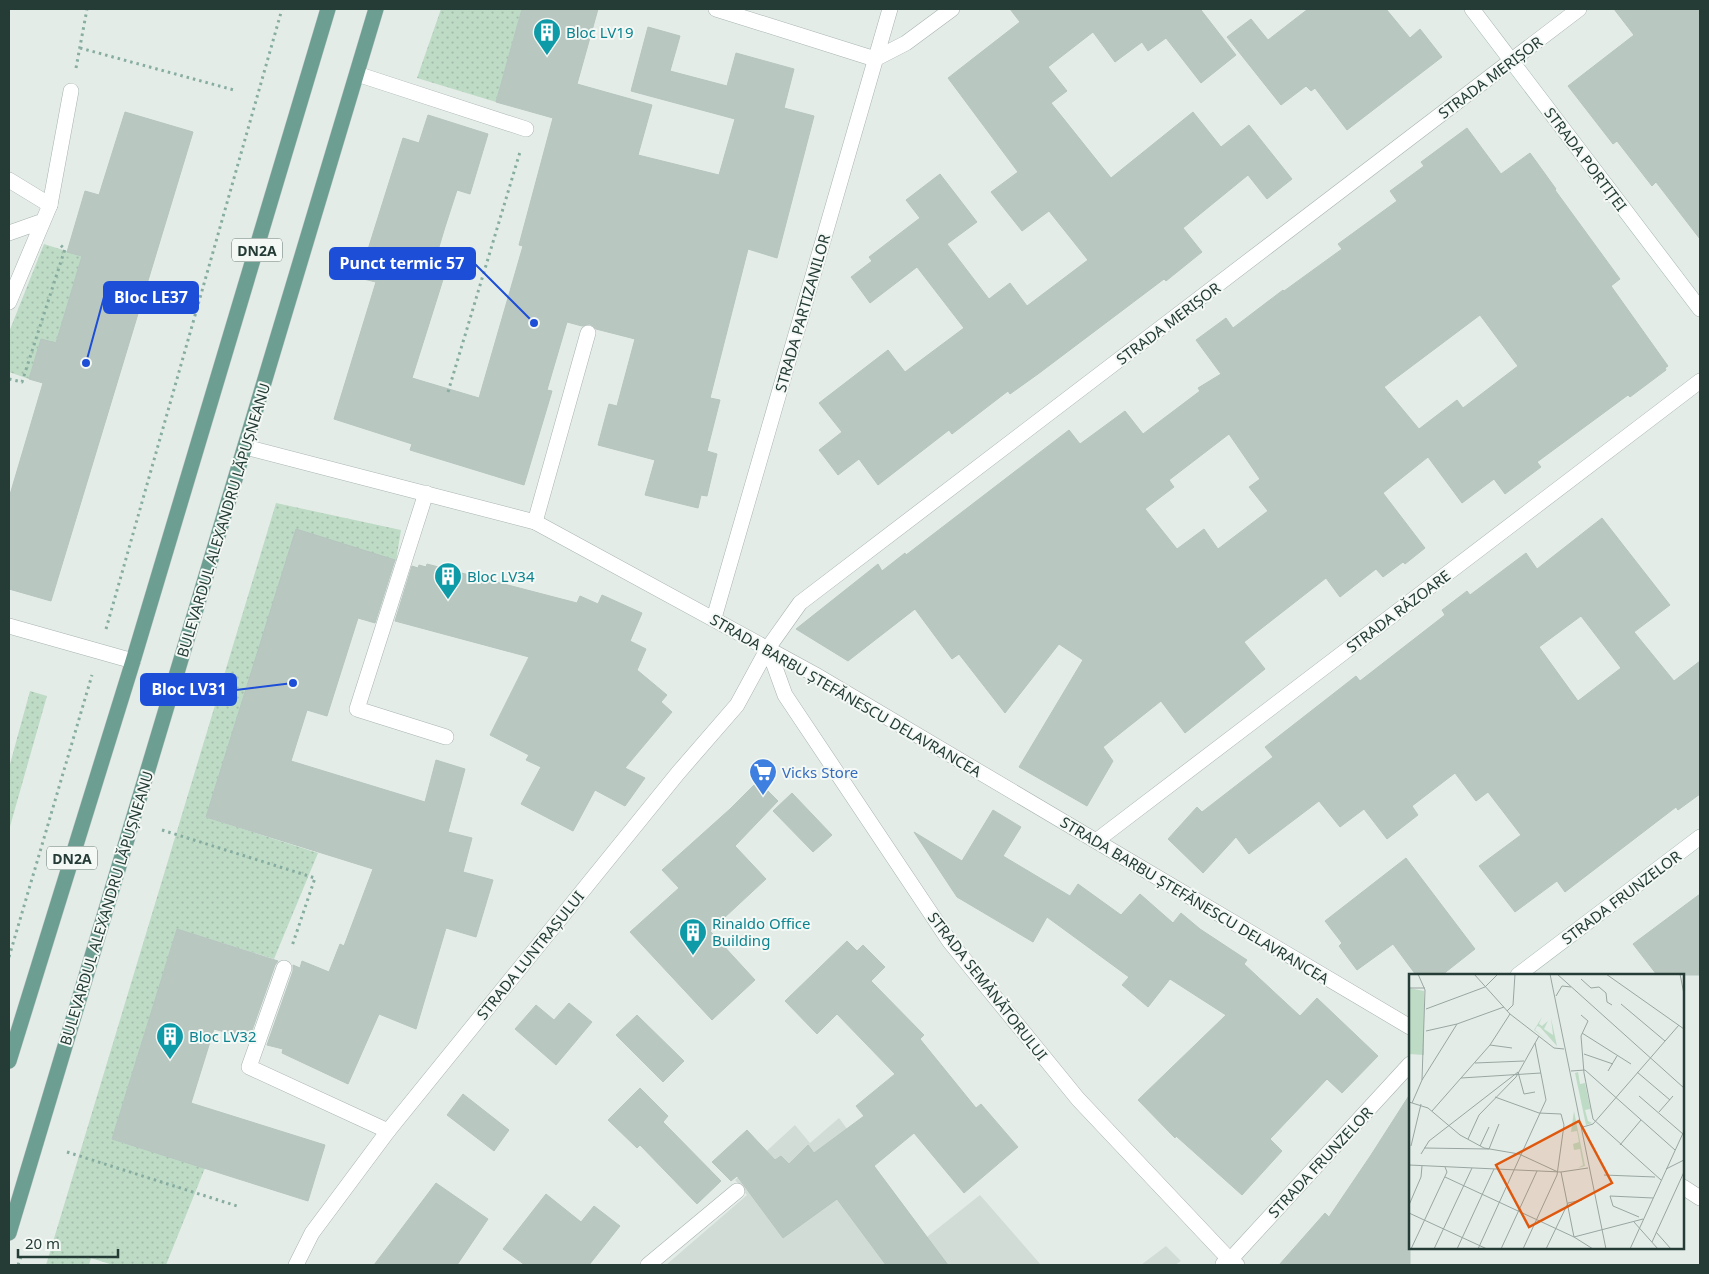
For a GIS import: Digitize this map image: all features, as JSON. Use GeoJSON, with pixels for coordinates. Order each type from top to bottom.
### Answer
{"type":"FeatureCollection","features":[{"type":"Feature","properties":{"kind":"main road","name":"DN2A"},"geometry":{"type":"LineString","coordinates":[[9,1062],[133,661],[328,9]]}},
{"type":"Feature","properties":{"kind":"main road","name":"BULEVARDUL ALEXANDRU LĂPUȘNEANU"},"geometry":{"type":"LineString","coordinates":[[9,1233],[376,9]]}},
{"type":"Feature","properties":{"kind":"street"},"geometry":{"type":"LineString","coordinates":[[716,9],[875,59],[906,44],[952,9]]}},
{"type":"Feature","properties":{"kind":"street","name":"STRADA PARTIZANILOR"},"geometry":{"type":"LineString","coordinates":[[714,618],[890,9]]}},
{"type":"Feature","properties":{"kind":"street","name":"STRADA PORTIȚEI"},"geometry":{"type":"LineString","coordinates":[[1472,9],[1700,309]]}},
{"type":"Feature","properties":{"kind":"street","name":"STRADA MERIȘOR"},"geometry":{"type":"LineString","coordinates":[[768,648],[800,603],[1579,9]]}},
{"type":"Feature","properties":{"kind":"street"},"geometry":{"type":"LineString","coordinates":[[357,74],[526,129]]}},
{"type":"Feature","properties":{"kind":"street"},"geometry":{"type":"LineString","coordinates":[[9,302],[50,204],[71,91]]}},
{"type":"Feature","properties":{"kind":"street"},"geometry":{"type":"LineString","coordinates":[[9,181],[50,204]]}},
{"type":"Feature","properties":{"kind":"street"},"geometry":{"type":"LineString","coordinates":[[9,233],[41,224]]}},
{"type":"Feature","properties":{"kind":"street"},"geometry":{"type":"LineString","coordinates":[[535,522],[588,333]]}},
{"type":"Feature","properties":{"kind":"street","name":"STRADA RĂZOARE"},"geometry":{"type":"LineString","coordinates":[[1096,841],[1700,381]]}},
{"type":"Feature","properties":{"kind":"street","name":"STRADA BARBU ȘTEFĂNESCU DELAVRANCEA"},"geometry":{"type":"LineString","coordinates":[[245,447],[535,522],[768,648],[1409,1026]]}},
{"type":"Feature","properties":{"kind":"street"},"geometry":{"type":"LineString","coordinates":[[426,493],[357,709],[446,737]]}},
{"type":"Feature","properties":{"kind":"street"},"geometry":{"type":"LineString","coordinates":[[9,626],[133,661]]}},
{"type":"Feature","properties":{"kind":"street","name":"STRADA LUNTRAȘULUI"},"geometry":{"type":"LineString","coordinates":[[296,1265],[312,1233],[388,1131],[678,772],[737,705],[768,648]]}},
{"type":"Feature","properties":{"kind":"street","name":"STRADA SEMĂNĂTORULUI"},"geometry":{"type":"LineString","coordinates":[[768,648],[785,695],[950,942],[1078,1099],[1230,1263]]}},
{"type":"Feature","properties":{"kind":"street","name":"STRADA FRUNZELOR"},"geometry":{"type":"LineString","coordinates":[[1519,974],[1700,837]]}},
{"type":"Feature","properties":{"kind":"street"},"geometry":{"type":"LineString","coordinates":[[284,968],[249,1067],[388,1131]]}},
{"type":"Feature","properties":{"kind":"street","name":"STRADA FRUNZELOR"},"geometry":{"type":"LineString","coordinates":[[1230,1263],[1409,1065]]}},
{"type":"Feature","properties":{"kind":"street"},"geometry":{"type":"LineString","coordinates":[[1684,1188],[1700,1198]]}},
{"type":"Feature","properties":{"kind":"street"},"geometry":{"type":"LineString","coordinates":[[648,1265],[737,1191]]}},
{"type":"Feature","properties":{"kind":"path"},"geometry":{"type":"LineString","coordinates":[[71,91],[87,9]]}},
{"type":"Feature","properties":{"kind":"path"},"geometry":{"type":"LineString","coordinates":[[110,615],[282,9]]}},
{"type":"Feature","properties":{"kind":"path"},"geometry":{"type":"LineString","coordinates":[[80,48],[234,90]]}},
{"type":"Feature","properties":{"kind":"path"},"geometry":{"type":"LineString","coordinates":[[448,392],[526,129]]}},
{"type":"Feature","properties":{"kind":"path"},"geometry":{"type":"LineString","coordinates":[[9,379],[22,382],[65,249],[41,224]]}},
{"type":"Feature","properties":{"kind":"path"},"geometry":{"type":"LineString","coordinates":[[9,956],[88,690]]}},
{"type":"Feature","properties":{"kind":"path"},"geometry":{"type":"LineString","coordinates":[[162,830],[315,878],[284,968]]}},
{"type":"Feature","properties":{"kind":"path"},"geometry":{"type":"LineString","coordinates":[[67,1152],[237,1206]]}},
{"type":"Feature","properties":{"kind":"shaded area"},"geometry":{"type":"Polygon","coordinates":[[[839,1118],[927,1237],[980,1195],[1041,1265],[666,1265],[747,1195],[735,1180],[795,1125],[810,1143],[839,1118]]]}},
{"type":"Feature","properties":{"kind":"shaded area"},"geometry":{"type":"Polygon","coordinates":[[[1166,1246],[1181,1261],[1175,1265],[1141,1265],[1166,1246]]]}},
{"type":"Feature","properties":{"kind":"green space"},"geometry":{"type":"Polygon","coordinates":[[[441,9],[522,9],[496,102],[417,78],[441,9]]]}},
{"type":"Feature","properties":{"kind":"green space"},"geometry":{"type":"Polygon","coordinates":[[[44,244],[82,256],[56,343],[41,340],[29,379],[9,372],[9,332],[44,244]]]}},
{"type":"Feature","properties":{"kind":"green space"},"geometry":{"type":"Polygon","coordinates":[[[276,503],[401,530],[396,561],[297,530],[206,817],[318,853],[274,959],[177,929],[112,1139],[205,1168],[166,1265],[113,1265],[91,1258],[89,1265],[46,1265],[276,503]]]}},
{"type":"Feature","properties":{"kind":"green space"},"geometry":{"type":"Polygon","coordinates":[[[30,691],[47,696],[9,830],[9,764],[30,691]]]}},
{"type":"Feature","properties":{"kind":"building"},"geometry":{"type":"Polygon","coordinates":[[[522,9],[598,9],[577,84],[652,105],[638,155],[719,175],[735,119],[631,91],[648,27],[680,36],[670,71],[727,86],[736,53],[794,69],[784,108],[814,116],[777,258],[748,249],[710,398],[720,400],[707,451],[717,454],[707,496],[701,495],[698,508],[645,495],[655,460],[598,445],[609,404],[617,406],[635,339],[596,329],[590,324],[582,326],[567,322],[547,390],[552,391],[524,485],[410,450],[412,444],[334,419],[376,282],[359,278],[403,138],[419,143],[428,115],[488,134],[470,194],[457,190],[445,227],[433,267],[446,270],[412,378],[479,398],[523,246],[519,245],[553,118],[496,102],[522,9]]]}},
{"type":"Feature","properties":{"kind":"building"},"geometry":{"type":"Polygon","coordinates":[[[1010,9],[1204,9],[1201,10],[1236,55],[1201,83],[1166,38],[1148,51],[1142,42],[1115,62],[1093,32],[1048,67],[1067,91],[1051,103],[1111,178],[1193,112],[1221,147],[1249,125],[1292,179],[1267,199],[1248,175],[1183,228],[1202,252],[1166,281],[1164,279],[1038,374],[1010,394],[1008,391],[952,434],[949,430],[878,485],[859,459],[838,475],[819,450],[842,432],[819,403],[888,350],[905,372],[964,328],[917,267],[870,303],[851,277],[872,261],[869,257],[920,218],[906,200],[940,174],[977,222],[947,244],[989,299],[1010,283],[1027,306],[1088,260],[1049,211],[1022,231],[991,192],[1018,172],[948,78],[1020,22],[1010,9]]]}},
{"type":"Feature","properties":{"kind":"building"},"geometry":{"type":"Polygon","coordinates":[[[1308,9],[1386,9],[1410,38],[1420,29],[1442,57],[1347,130],[1315,88],[1311,91],[1306,86],[1281,105],[1227,37],[1251,19],[1268,40],[1308,9]]]}},
{"type":"Feature","properties":{"kind":"building"},"geometry":{"type":"Polygon","coordinates":[[[1614,9],[1700,9],[1700,239],[1656,182],[1652,186],[1617,141],[1613,144],[1568,86],[1634,35],[1614,9]]]}},
{"type":"Feature","properties":{"kind":"building"},"geometry":{"type":"Polygon","coordinates":[[[125,112],[193,132],[51,601],[9,589],[9,498],[43,383],[29,379],[41,339],[56,343],[82,256],[67,252],[85,191],[99,195],[125,112]]]}},
{"type":"Feature","properties":{"kind":"building"},"geometry":{"type":"Polygon","coordinates":[[[1467,128],[1501,174],[1530,153],[1620,279],[1611,286],[1668,366],[1665,368],[1666,370],[1630,397],[1628,395],[1537,462],[1541,467],[1505,494],[1494,479],[1462,503],[1428,457],[1383,493],[1425,548],[1405,564],[1403,562],[1383,577],[1376,569],[1340,597],[1326,578],[1244,642],[1265,669],[1185,733],[1161,701],[1103,747],[1113,761],[1087,806],[1019,767],[1083,660],[1059,644],[1005,713],[959,654],[952,659],[915,609],[848,661],[796,629],[878,564],[882,571],[905,553],[906,555],[1069,430],[1080,444],[1125,411],[1143,434],[1200,391],[1198,388],[1221,374],[1196,340],[1226,318],[1233,328],[1342,249],[1338,244],[1397,201],[1390,191],[1424,166],[1421,162],[1467,128]],[[1480,315],[1384,387],[1419,429],[1457,400],[1463,408],[1518,366],[1480,315]],[[1229,434],[1169,480],[1174,487],[1145,509],[1177,549],[1204,529],[1218,549],[1268,511],[1249,487],[1260,479],[1229,434]]]}},
{"type":"Feature","properties":{"kind":"building"},"geometry":{"type":"Polygon","coordinates":[[[1602,518],[1670,605],[1634,632],[1674,681],[1700,661],[1700,794],[1678,810],[1676,807],[1565,892],[1557,881],[1515,912],[1479,866],[1521,835],[1488,792],[1476,801],[1455,773],[1412,806],[1418,815],[1387,839],[1364,809],[1340,827],[1319,801],[1249,854],[1236,837],[1203,873],[1168,839],[1197,807],[1202,812],[1273,757],[1265,747],[1356,676],[1360,681],[1445,615],[1442,610],[1467,591],[1470,595],[1526,553],[1537,569],[1602,518]],[[1581,616],[1539,647],[1578,701],[1621,668],[1581,616]]]}},
{"type":"Feature","properties":{"kind":"building"},"geometry":{"type":"Polygon","coordinates":[[[296,529],[395,560],[375,623],[358,618],[327,716],[307,710],[291,761],[425,802],[436,760],[465,769],[448,832],[472,838],[463,872],[493,880],[476,937],[446,928],[416,1029],[379,1014],[348,1084],[282,1053],[283,1049],[267,1045],[293,971],[293,965],[300,968],[302,961],[329,972],[340,944],[344,946],[373,869],[206,817],[296,529]]]}},
{"type":"Feature","properties":{"kind":"building"},"geometry":{"type":"Polygon","coordinates":[[[427,564],[577,603],[580,596],[598,604],[602,595],[642,613],[630,641],[646,649],[637,670],[667,695],[661,702],[672,712],[625,768],[645,778],[625,806],[595,790],[573,831],[521,804],[541,767],[526,760],[529,755],[490,735],[529,657],[395,621],[412,566],[418,568],[419,565],[426,567],[427,564]]]}},
{"type":"Feature","properties":{"kind":"building"},"geometry":{"type":"Polygon","coordinates":[[[758,781],[778,801],[735,846],[766,879],[710,931],[755,980],[712,1020],[630,932],[679,888],[662,870],[758,781]]]}},
{"type":"Feature","properties":{"kind":"building"},"geometry":{"type":"Polygon","coordinates":[[[792,793],[832,835],[813,852],[773,811],[792,793]]]}},
{"type":"Feature","properties":{"kind":"building"},"geometry":{"type":"Polygon","coordinates":[[[993,810],[1021,827],[1003,856],[1070,896],[1078,884],[1121,915],[1140,894],[1173,923],[1181,913],[1200,929],[1247,960],[1244,964],[1300,1016],[1317,998],[1378,1056],[1342,1093],[1327,1079],[1270,1139],[1282,1151],[1242,1195],[1176,1136],[1175,1138],[1138,1100],[1226,1015],[1170,979],[1148,1007],[1122,985],[1129,977],[1047,917],[1033,942],[957,897],[914,832],[962,861],[993,810]]]}},
{"type":"Feature","properties":{"kind":"building"},"geometry":{"type":"Polygon","coordinates":[[[1406,858],[1475,949],[1443,974],[1415,974],[1393,944],[1357,970],[1339,946],[1342,943],[1325,921],[1406,858]]]}},
{"type":"Feature","properties":{"kind":"building"},"geometry":{"type":"Polygon","coordinates":[[[1700,894],[1700,975],[1656,974],[1633,944],[1700,894]]]}},
{"type":"Feature","properties":{"kind":"building","name":"Bloc LV32"},"geometry":{"type":"Polygon","coordinates":[[[177,929],[278,961],[249,1039],[214,1029],[191,1103],[325,1145],[308,1201],[112,1139],[177,929]]]}},
{"type":"Feature","properties":{"kind":"building"},"geometry":{"type":"Polygon","coordinates":[[[847,941],[857,951],[863,945],[885,967],[871,981],[924,1035],[920,1039],[976,1108],[981,1104],[1018,1147],[964,1193],[914,1133],[874,1166],[948,1265],[886,1265],[837,1199],[783,1238],[737,1176],[731,1181],[712,1162],[747,1130],[775,1160],[781,1156],[789,1164],[808,1145],[814,1153],[864,1116],[856,1106],[895,1074],[837,1014],[817,1034],[785,1001],[847,941]]]}},
{"type":"Feature","properties":{"kind":"building"},"geometry":{"type":"Polygon","coordinates":[[[569,1003],[592,1022],[556,1065],[515,1029],[536,1005],[554,1020],[569,1003]]]}},
{"type":"Feature","properties":{"kind":"building"},"geometry":{"type":"Polygon","coordinates":[[[637,1015],[684,1061],[663,1082],[616,1035],[637,1015]]]}},
{"type":"Feature","properties":{"kind":"building"},"geometry":{"type":"Polygon","coordinates":[[[640,1088],[668,1116],[663,1122],[721,1181],[697,1204],[640,1145],[637,1148],[608,1120],[640,1088]]]}},
{"type":"Feature","properties":{"kind":"building"},"geometry":{"type":"Polygon","coordinates":[[[463,1094],[509,1130],[494,1151],[447,1115],[463,1094]]]}},
{"type":"Feature","properties":{"kind":"building"},"geometry":{"type":"Polygon","coordinates":[[[1409,1096],[1410,1265],[1279,1265],[1325,1213],[1329,1217],[1409,1096]]]}},
{"type":"Feature","properties":{"kind":"building"},"geometry":{"type":"Polygon","coordinates":[[[436,1183],[488,1219],[457,1265],[374,1265],[436,1183]]]}},
{"type":"Feature","properties":{"kind":"building"},"geometry":{"type":"Polygon","coordinates":[[[546,1194],[581,1222],[594,1206],[620,1226],[589,1265],[525,1265],[503,1249],[546,1194]]]}},
{"type":"Feature","properties":{"kind":"place","name":"Bloc LV19"},"geometry":{"type":"Point","coordinates":[547,56]}},
{"type":"Feature","properties":{"kind":"place","name":"Punct termic 57"},"geometry":{"type":"Point","coordinates":[534,323]}},
{"type":"Feature","properties":{"kind":"place","name":"Bloc LE37"},"geometry":{"type":"Point","coordinates":[86,363]}},
{"type":"Feature","properties":{"kind":"place","name":"Bloc LV34"},"geometry":{"type":"Point","coordinates":[448,600]}},
{"type":"Feature","properties":{"kind":"place","name":"Bloc LV31"},"geometry":{"type":"Point","coordinates":[293,683]}},
{"type":"Feature","properties":{"kind":"place","name":"Vicks Store"},"geometry":{"type":"Point","coordinates":[763,796]}},
{"type":"Feature","properties":{"kind":"place","name":"Rinaldo Office Building"},"geometry":{"type":"Point","coordinates":[693,956]}},
{"type":"Feature","properties":{"kind":"place","name":"Bloc LV32"},"geometry":{"type":"Point","coordinates":[170,1060]}}]}
